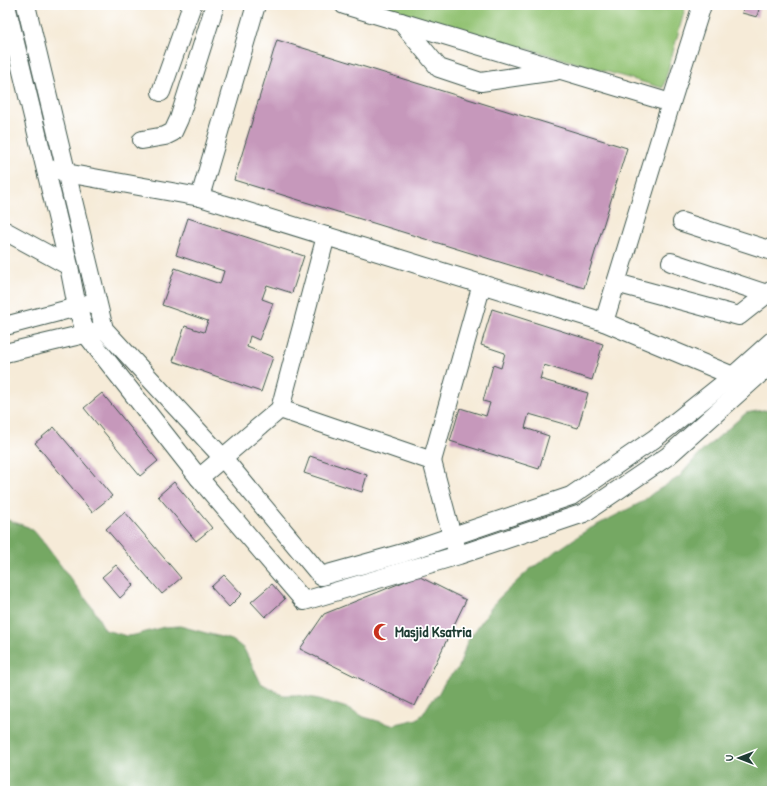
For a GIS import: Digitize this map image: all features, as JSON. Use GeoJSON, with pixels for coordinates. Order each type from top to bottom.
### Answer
{"type":"FeatureCollection","features":[{"type":"Feature","properties":{"kind":"lane"},"geometry":{"type":"LineString","coordinates":[[6,5],[70,266],[77,307],[86,334],[199,478],[304,601]]}},
{"type":"Feature","properties":{"kind":"lane"},"geometry":{"type":"LineString","coordinates":[[26,5],[96,301],[104,329],[223,458],[321,576]]}},
{"type":"Feature","properties":{"kind":"lane"},"geometry":{"type":"LineString","coordinates":[[161,92],[192,5]]}},
{"type":"Feature","properties":{"kind":"lane"},"geometry":{"type":"LineString","coordinates":[[142,140],[165,136],[173,132],[179,119],[215,5]]}},
{"type":"Feature","properties":{"kind":"lane"},"geometry":{"type":"LineString","coordinates":[[200,197],[256,5]]}},
{"type":"Feature","properties":{"kind":"lane"},"geometry":{"type":"LineString","coordinates":[[344,5],[671,103]]}},
{"type":"Feature","properties":{"kind":"lane"},"geometry":{"type":"LineString","coordinates":[[604,322],[702,5]]}},
{"type":"Feature","properties":{"kind":"lane"},"geometry":{"type":"LineString","coordinates":[[401,22],[439,68],[481,82],[560,70]]}},
{"type":"Feature","properties":{"kind":"lane"},"geometry":{"type":"LineString","coordinates":[[45,164],[66,173],[200,197],[604,322],[740,381]]}},
{"type":"Feature","properties":{"kind":"lane"},"geometry":{"type":"LineString","coordinates":[[682,222],[772,251]]}},
{"type":"Feature","properties":{"kind":"lane"},"geometry":{"type":"LineString","coordinates":[[5,231],[70,266]]}},
{"type":"Feature","properties":{"kind":"lane"},"geometry":{"type":"LineString","coordinates":[[199,478],[280,409],[326,236]]}},
{"type":"Feature","properties":{"kind":"lane"},"geometry":{"type":"LineString","coordinates":[[671,262],[770,292]]}},
{"type":"Feature","properties":{"kind":"lane"},"geometry":{"type":"LineString","coordinates":[[616,283],[739,316],[770,292]]}},
{"type":"Feature","properties":{"kind":"lane"},"geometry":{"type":"LineString","coordinates":[[459,555],[452,536],[432,461],[482,284]]}},
{"type":"Feature","properties":{"kind":"lane"},"geometry":{"type":"LineString","coordinates":[[5,326],[96,301]]}},
{"type":"Feature","properties":{"kind":"lane"},"geometry":{"type":"LineString","coordinates":[[5,353],[104,329]]}},
{"type":"Feature","properties":{"kind":"lane"},"geometry":{"type":"LineString","coordinates":[[304,601],[459,555],[584,513],[668,456],[740,381],[772,341]]}},
{"type":"Feature","properties":{"kind":"lane"},"geometry":{"type":"LineString","coordinates":[[304,601],[321,576],[403,553],[572,496],[740,381],[772,363]]}},
{"type":"Feature","properties":{"kind":"lane"},"geometry":{"type":"LineString","coordinates":[[280,409],[432,461]]}},
{"type":"Feature","properties":{"kind":"lane"},"geometry":{"type":"LineString","coordinates":[[609,470],[622,488]]}},
{"type":"Feature","properties":{"kind":"green space"},"geometry":{"type":"Polygon","coordinates":[[[376,5],[686,5],[663,88],[376,5]]]}},
{"type":"Feature","properties":{"kind":"green space"},"geometry":{"type":"Polygon","coordinates":[[[763,410],[772,411],[772,791],[5,791],[5,519],[28,527],[34,531],[94,610],[105,630],[127,636],[164,627],[180,626],[232,640],[244,649],[261,683],[282,695],[297,695],[319,699],[350,709],[364,717],[392,725],[417,719],[423,714],[431,701],[437,696],[446,680],[459,667],[467,642],[491,608],[498,599],[529,570],[587,530],[642,502],[653,493],[679,477],[699,454],[746,413],[763,410]]]}},
{"type":"Feature","properties":{"kind":"building"},"geometry":{"type":"Polygon","coordinates":[[[741,5],[760,5],[757,17],[742,13],[744,6],[741,5]]]}},
{"type":"Feature","properties":{"kind":"building"},"geometry":{"type":"Polygon","coordinates":[[[277,40],[627,148],[584,288],[234,180],[277,40]]]}},
{"type":"Feature","properties":{"kind":"building"},"geometry":{"type":"Polygon","coordinates":[[[188,218],[304,256],[292,293],[267,285],[262,299],[273,303],[259,340],[250,336],[247,347],[273,357],[261,392],[173,361],[185,326],[204,332],[208,321],[162,305],[175,268],[220,284],[224,271],[176,255],[188,218]]]}},
{"type":"Feature","properties":{"kind":"building"},"geometry":{"type":"Polygon","coordinates":[[[492,309],[603,344],[592,380],[544,365],[540,379],[588,393],[578,428],[529,414],[525,428],[549,436],[539,469],[450,441],[460,408],[486,416],[490,403],[483,401],[493,365],[501,368],[505,353],[481,345],[492,309]]]}},
{"type":"Feature","properties":{"kind":"building"},"geometry":{"type":"Polygon","coordinates":[[[102,393],[158,461],[140,476],[84,408],[102,393]]]}},
{"type":"Feature","properties":{"kind":"building"},"geometry":{"type":"Polygon","coordinates":[[[54,427],[112,496],[92,512],[35,443],[54,427]]]}},
{"type":"Feature","properties":{"kind":"building"},"geometry":{"type":"Polygon","coordinates":[[[310,456],[367,475],[362,492],[304,473],[310,456]]]}},
{"type":"Feature","properties":{"kind":"building"},"geometry":{"type":"Polygon","coordinates":[[[174,482],[212,528],[196,541],[158,496],[174,482]]]}},
{"type":"Feature","properties":{"kind":"building"},"geometry":{"type":"Polygon","coordinates":[[[125,512],[181,578],[162,594],[106,529],[125,512]]]}},
{"type":"Feature","properties":{"kind":"building"},"geometry":{"type":"Polygon","coordinates":[[[116,565],[134,585],[120,598],[102,577],[116,565]]]}},
{"type":"Feature","properties":{"kind":"building"},"geometry":{"type":"Polygon","coordinates":[[[224,575],[242,594],[229,607],[211,587],[224,575]]]}},
{"type":"Feature","properties":{"kind":"building","name":"Masjid Ksatria"},"geometry":{"type":"Polygon","coordinates":[[[418,576],[466,600],[415,706],[300,649],[324,614],[418,576]]]}},
{"type":"Feature","properties":{"kind":"building"},"geometry":{"type":"Polygon","coordinates":[[[272,584],[285,599],[265,617],[251,602],[272,584]]]}},
{"type":"Feature","properties":{"kind":"place","name":"Masjid Ksatria"},"geometry":{"type":"Point","coordinates":[382,632]}}]}
